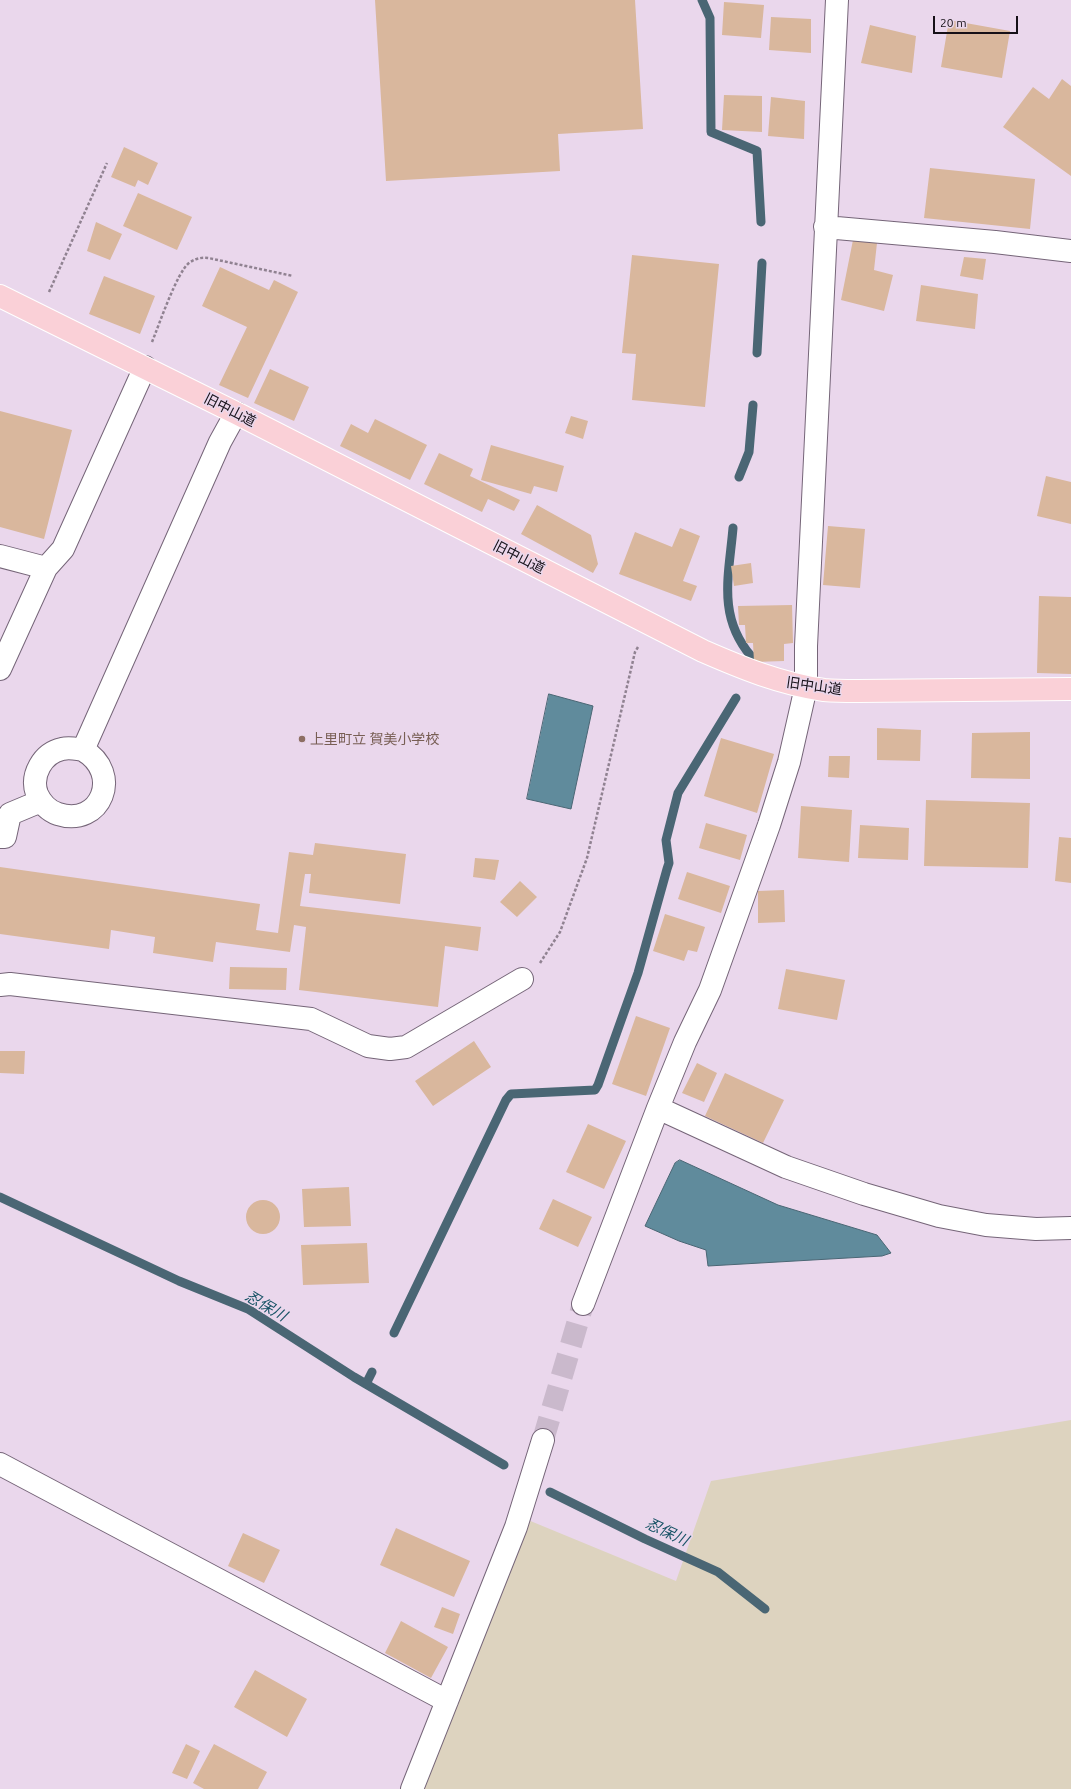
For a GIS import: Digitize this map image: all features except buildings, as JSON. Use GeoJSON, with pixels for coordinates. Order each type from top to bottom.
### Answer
{"type":"FeatureCollection","features":[{"type":"Feature","properties":{"kind":"main road","name":"旧中山道"},"geometry":{"type":"LineString","coordinates":[[0,296],[145,367],[703,651],[759,675],[806,687],[825,690],[1071,689]]}},
{"type":"Feature","properties":{"kind":"street"},"geometry":{"type":"LineString","coordinates":[[583,1304],[658,1108],[685,1042],[710,990],[789,762],[806,687],[806,646],[837,0]]}},
{"type":"Feature","properties":{"kind":"street"},"geometry":{"type":"LineString","coordinates":[[825,227],[1071,251]]}},
{"type":"Feature","properties":{"kind":"street"},"geometry":{"type":"LineString","coordinates":[[0,669],[46,568],[63,549],[145,367]]}},
{"type":"Feature","properties":{"kind":"street"},"geometry":{"type":"LineString","coordinates":[[83,750],[220,442],[236,413]]}},
{"type":"Feature","properties":{"kind":"street"},"geometry":{"type":"LineString","coordinates":[[0,556],[46,568]]}},
{"type":"Feature","properties":{"kind":"street"},"geometry":{"type":"LineString","coordinates":[[73,748],[83,750],[92,755],[99,763],[103,772],[104,789],[98,804],[84,814],[65,816],[54,813],[41,801],[35,784],[36,774],[44,759],[49,755],[63,749],[73,748]]}},
{"type":"Feature","properties":{"kind":"street"},"geometry":{"type":"LineString","coordinates":[[0,837],[5,838],[10,814],[41,801]]}},
{"type":"Feature","properties":{"kind":"street"},"geometry":{"type":"LineString","coordinates":[[0,985],[10,984],[311,1019],[368,1046],[390,1049],[406,1047],[527,975]]}},
{"type":"Feature","properties":{"kind":"street"},"geometry":{"type":"LineString","coordinates":[[658,1108],[786,1167],[864,1194],[932,1214],[986,1225],[1036,1229],[1071,1228]]}},
{"type":"Feature","properties":{"kind":"street"},"geometry":{"type":"LineString","coordinates":[[412,1789],[516,1527],[543,1440]]}},
{"type":"Feature","properties":{"kind":"street"},"geometry":{"type":"LineString","coordinates":[[0,1464],[447,1701]]}},
{"type":"Feature","properties":{"kind":"path"},"geometry":{"type":"LineString","coordinates":[[39,315],[107,163]]}},
{"type":"Feature","properties":{"kind":"path"},"geometry":{"type":"LineString","coordinates":[[145,367],[151,344],[183,269],[188,263],[195,259],[204,257],[214,258],[293,276]]}},
{"type":"Feature","properties":{"kind":"path"},"geometry":{"type":"LineString","coordinates":[[527,975],[545,957],[560,932],[587,858],[635,652],[649,623]]}},
{"type":"Feature","properties":{"kind":"shaded area"},"geometry":{"type":"Polygon","coordinates":[[[1071,1420],[1071,1789],[421,1789],[528,1520],[676,1581],[711,1481],[1071,1420]]]}},
{"type":"Feature","properties":{"kind":"water"},"geometry":{"type":"Polygon","coordinates":[[[549,694],[593,706],[571,809],[527,799],[549,694]]]}},
{"type":"Feature","properties":{"kind":"water"},"geometry":{"type":"Polygon","coordinates":[[[680,1160],[778,1205],[877,1235],[891,1253],[882,1256],[708,1266],[706,1250],[679,1241],[645,1226],[675,1163],[680,1160]]]}},
{"type":"Feature","properties":{"kind":"waterway"},"geometry":{"type":"LineString","coordinates":[[702,0],[710,18],[711,132],[757,151],[761,222]]}},
{"type":"Feature","properties":{"kind":"waterway"},"geometry":{"type":"LineString","coordinates":[[757,353],[762,263]]}},
{"type":"Feature","properties":{"kind":"waterway"},"geometry":{"type":"LineString","coordinates":[[739,477],[749,452],[753,405]]}},
{"type":"Feature","properties":{"kind":"waterway"},"geometry":{"type":"LineString","coordinates":[[733,528],[728,579],[729,610],[733,626],[740,641],[751,656]]}},
{"type":"Feature","properties":{"kind":"waterway"},"geometry":{"type":"LineString","coordinates":[[394,1333],[506,1100],[511,1094],[595,1090],[598,1085],[638,973],[669,863],[666,840],[678,793],[736,698]]}},
{"type":"Feature","properties":{"kind":"waterway","name":"忍保川"},"geometry":{"type":"LineString","coordinates":[[0,1197],[179,1281],[248,1309],[354,1377],[504,1465]]}},
{"type":"Feature","properties":{"kind":"waterway"},"geometry":{"type":"LineString","coordinates":[[366,1384],[372,1372]]}},
{"type":"Feature","properties":{"kind":"waterway","name":"忍保川"},"geometry":{"type":"LineString","coordinates":[[550,1492],[645,1539],[718,1572],[765,1609]]}},
{"type":"Feature","properties":{"kind":"tunnel"},"geometry":{"type":"LineString","coordinates":[[543,1440],[583,1304]]}},
{"type":"Feature","properties":{"kind":"place","name":"上里町立 賀美小学校"},"geometry":{"type":"Point","coordinates":[302,739]}}]}
